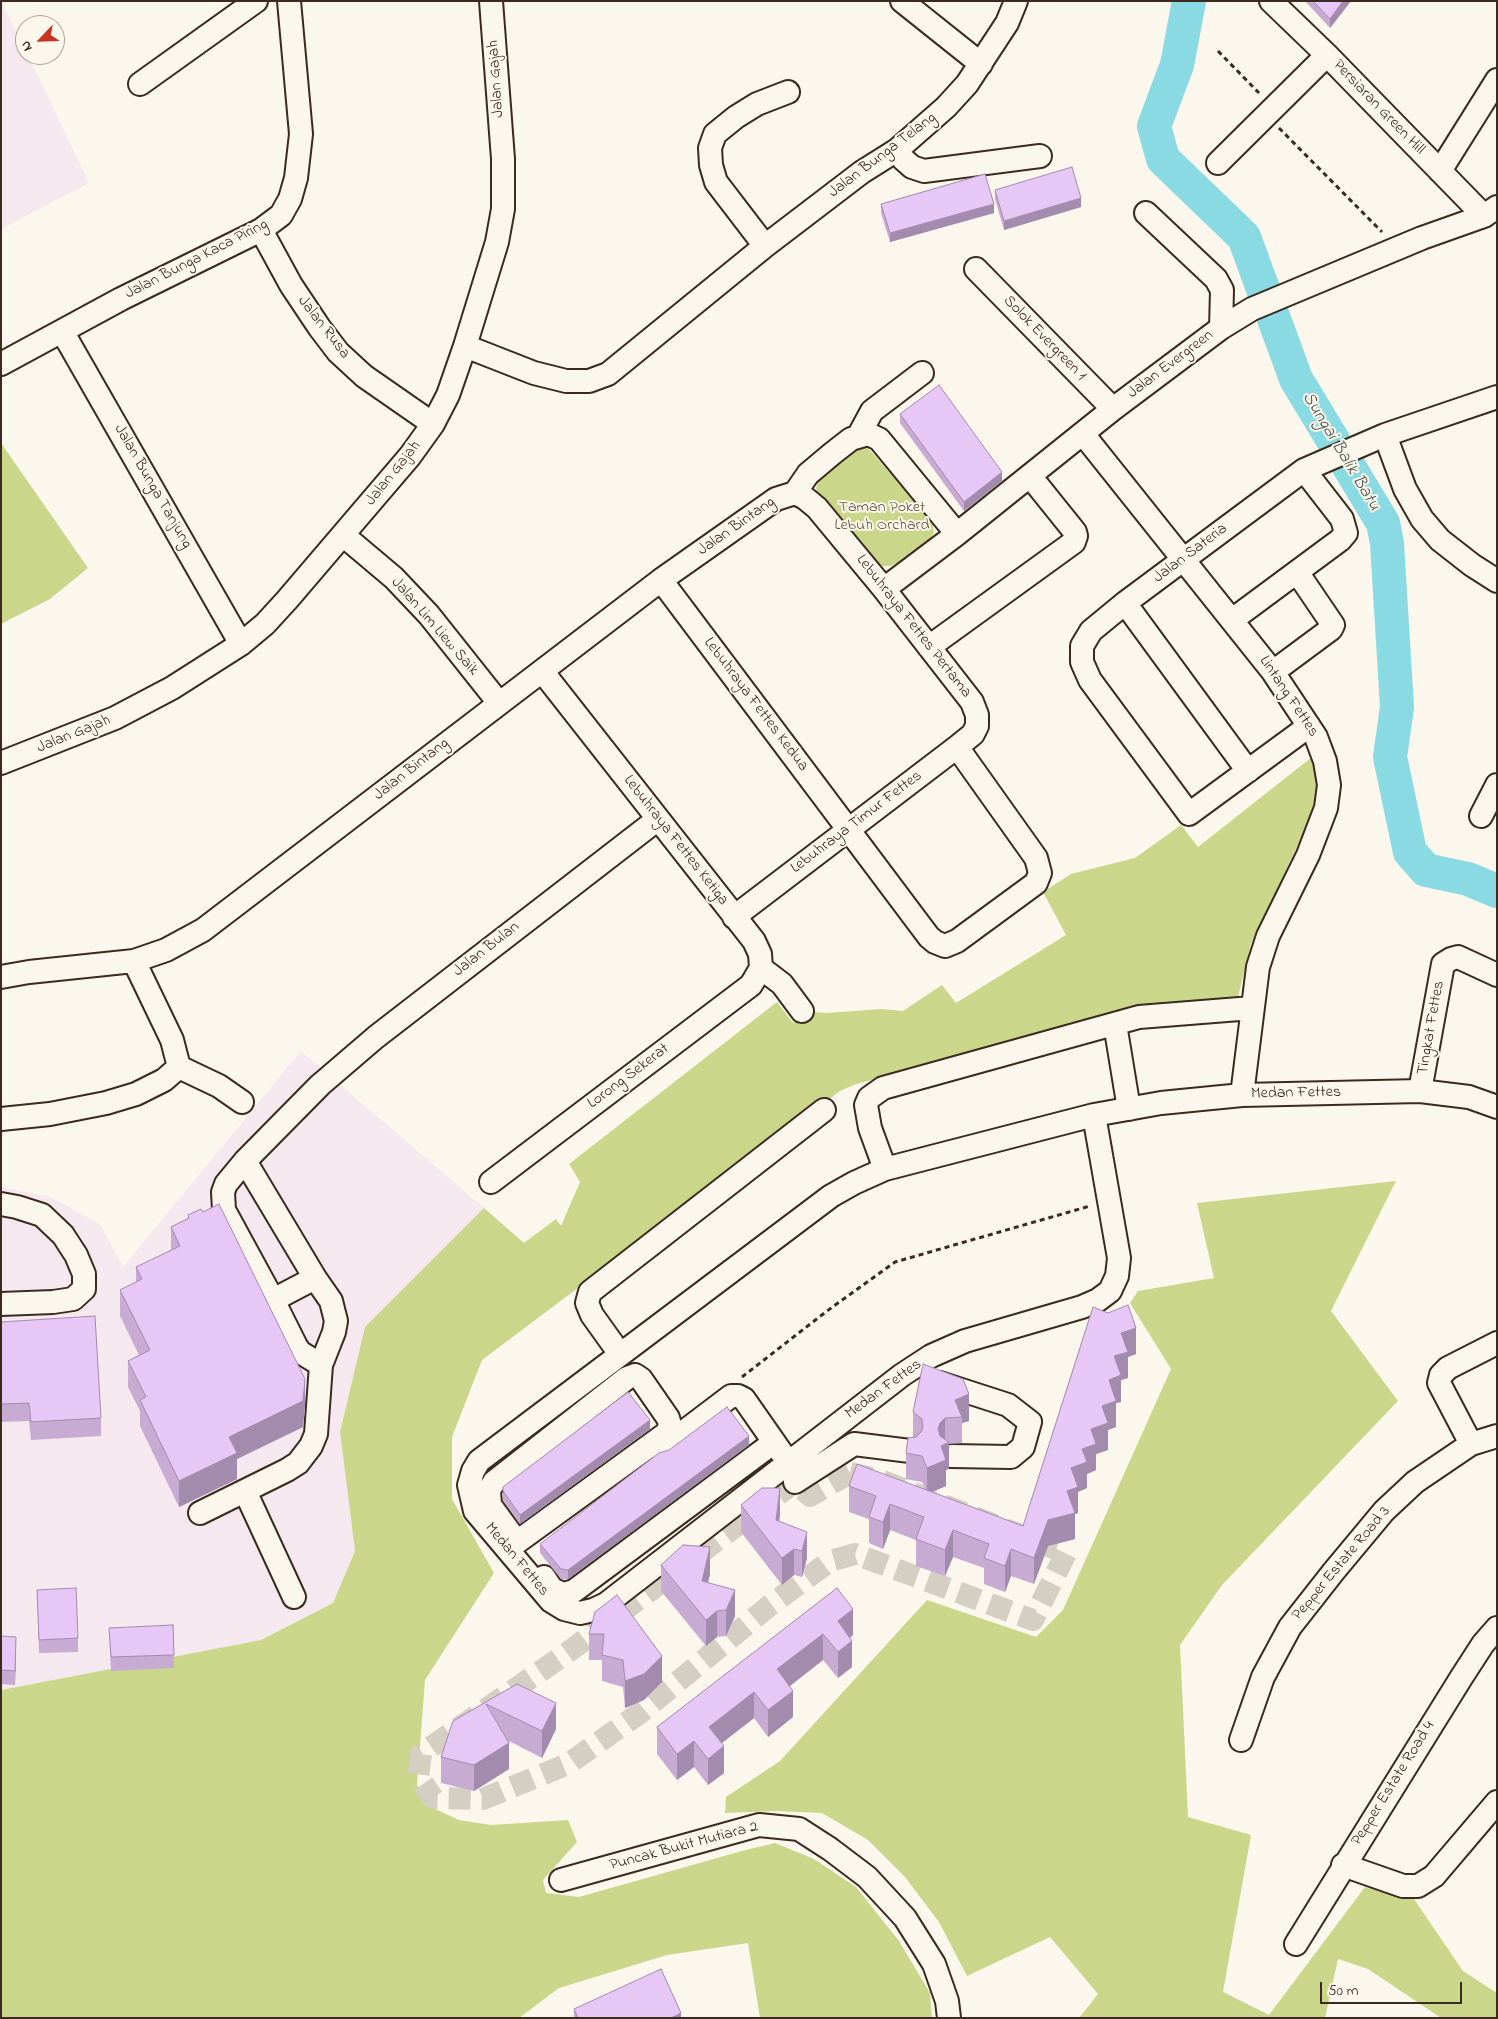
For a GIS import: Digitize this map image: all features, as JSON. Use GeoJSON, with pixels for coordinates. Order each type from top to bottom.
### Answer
{"type":"FeatureCollection","features":[{"type":"Feature","properties":{"kind":"street"},"geometry":{"type":"LineString","coordinates":[[140,84],[256,1]]}},
{"type":"Feature","properties":{"kind":"street","name":"Jalan Bunga Kaca Piring"},"geometry":{"type":"LineString","coordinates":[[1,364],[121,299],[261,230],[281,215],[290,199],[296,178],[301,134],[289,1]]}},
{"type":"Feature","properties":{"kind":"street","name":"Jalan Gajah"},"geometry":{"type":"LineString","coordinates":[[1,763],[115,718],[179,684],[241,644],[265,624],[287,600],[410,456],[433,424],[448,396],[465,346],[497,242],[503,209],[503,160],[492,1]]}},
{"type":"Feature","properties":{"kind":"street"},"geometry":{"type":"LineString","coordinates":[[902,1],[981,64]]}},
{"type":"Feature","properties":{"kind":"street","name":"Jalan Bunga Telang"},"geometry":{"type":"LineString","coordinates":[[465,346],[534,373],[566,381],[589,381],[608,374],[765,246],[862,172],[897,150],[946,107],[967,84],[981,64],[1007,23],[1016,1]]}},
{"type":"Feature","properties":{"kind":"street","name":"Persiaran Green Hill"},"geometry":{"type":"LineString","coordinates":[[1271,1],[1327,55],[1440,171],[1490,211]]}},
{"type":"Feature","properties":{"kind":"street"},"geometry":{"type":"LineString","coordinates":[[1218,163],[1327,55]]}},
{"type":"Feature","properties":{"kind":"street"},"geometry":{"type":"LineString","coordinates":[[1440,171],[1497,80]]}},
{"type":"Feature","properties":{"kind":"street"},"geometry":{"type":"LineString","coordinates":[[765,246],[716,182],[710,165],[710,148],[715,134],[736,117],[757,104],[788,92]]}},
{"type":"Feature","properties":{"kind":"street"},"geometry":{"type":"LineString","coordinates":[[897,150],[912,167],[924,172],[1040,156]]}},
{"type":"Feature","properties":{"kind":"street","name":"Jalan Evergreen"},"geometry":{"type":"LineString","coordinates":[[884,589],[957,534],[1113,409],[1221,328],[1252,309],[1490,211]]}},
{"type":"Feature","properties":{"kind":"street"},"geometry":{"type":"LineString","coordinates":[[1146,213],[1216,280],[1222,290],[1224,301],[1221,328]]}},
{"type":"Feature","properties":{"kind":"street","name":"Jalan Rusa"},"geometry":{"type":"LineString","coordinates":[[261,230],[291,285],[338,352],[364,376],[433,424]]}},
{"type":"Feature","properties":{"kind":"street","name":"Solok Evergreen 1"},"geometry":{"type":"LineString","coordinates":[[976,269],[1113,409]]}},
{"type":"Feature","properties":{"kind":"street","name":"Jalan Bunga Tanjung"},"geometry":{"type":"LineString","coordinates":[[62,331],[241,644]]}},
{"type":"Feature","properties":{"kind":"street"},"geometry":{"type":"LineString","coordinates":[[859,435],[872,411],[922,373]]}},
{"type":"Feature","properties":{"kind":"street","name":"Jalan Sateria"},"geometry":{"type":"LineString","coordinates":[[1248,771],[1189,814],[1090,680],[1082,662],[1082,646],[1091,631],[1125,603],[1304,470],[1385,435],[1497,396]]}},
{"type":"Feature","properties":{"kind":"street"},"geometry":{"type":"LineString","coordinates":[[795,492],[808,474],[832,452],[859,435],[868,434],[879,439],[957,534]]}},
{"type":"Feature","properties":{"kind":"street","name":"Lintang Fettes"},"geometry":{"type":"LineString","coordinates":[[1083,434],[1273,672],[1310,726],[1325,761],[1329,785],[1326,808],[1308,855],[1268,936],[1258,967],[1242,1095]]}},
{"type":"Feature","properties":{"kind":"street"},"geometry":{"type":"LineString","coordinates":[[1385,435],[1405,489],[1422,519],[1440,540],[1472,566],[1497,581]]}},
{"type":"Feature","properties":{"kind":"street"},"geometry":{"type":"LineString","coordinates":[[1232,620],[1340,540],[1346,533],[1342,519],[1304,470]]}},
{"type":"Feature","properties":{"kind":"street"},"geometry":{"type":"LineString","coordinates":[[929,648],[1074,542],[1075,532],[1030,476]]}},
{"type":"Feature","properties":{"kind":"street","name":"Jalan Bintang"},"geometry":{"type":"LineString","coordinates":[[1,977],[134,961],[179,943],[222,917],[661,580],[776,500],[795,492]]}},
{"type":"Feature","properties":{"kind":"street","name":"Lebuhraya Fettes Pertama"},"geometry":{"type":"LineString","coordinates":[[795,492],[817,508],[884,589],[972,702],[977,726]]}},
{"type":"Feature","properties":{"kind":"street","name":"Jalan Lim Liew Saik"},"geometry":{"type":"LineString","coordinates":[[343,535],[394,578],[429,616],[499,703]]}},
{"type":"Feature","properties":{"kind":"street"},"geometry":{"type":"LineString","coordinates":[[1273,672],[1331,629],[1333,625],[1297,572]]}},
{"type":"Feature","properties":{"kind":"street","name":"Lebuhraya Fettes Kedua"},"geometry":{"type":"LineString","coordinates":[[661,580],[929,937],[945,946],[957,942],[1036,883],[1040,873],[1036,858],[957,748]]}},
{"type":"Feature","properties":{"kind":"street"},"geometry":{"type":"LineString","coordinates":[[1125,603],[1248,771],[1310,726]]}},
{"type":"Feature","properties":{"kind":"street","name":"Lebuhraya Fettes Ketiga"},"geometry":{"type":"LineString","coordinates":[[542,670],[754,941],[760,954],[761,968]]}},
{"type":"Feature","properties":{"kind":"street","name":"Lebuhraya Timur Fettes"},"geometry":{"type":"LineString","coordinates":[[734,917],[957,748],[973,734],[977,726]]}},
{"type":"Feature","properties":{"kind":"street"},"geometry":{"type":"LineString","coordinates":[[1481,816],[1497,785]]}},
{"type":"Feature","properties":{"kind":"street","name":"Jalan Bulan"},"geometry":{"type":"LineString","coordinates":[[321,1365],[300,1352],[296,1346],[224,1210],[223,1192],[226,1184],[320,1085],[376,1037],[658,819]]}},
{"type":"Feature","properties":{"kind":"street","name":"Tingkat Fettes"},"geometry":{"type":"LineString","coordinates":[[1420,1091],[1443,964],[1450,959],[1458,957],[1497,975]]}},
{"type":"Feature","properties":{"kind":"street"},"geometry":{"type":"LineString","coordinates":[[134,961],[172,1040],[179,1067]]}},
{"type":"Feature","properties":{"kind":"street"},"geometry":{"type":"LineString","coordinates":[[761,968],[782,984],[802,1012]]}},
{"type":"Feature","properties":{"kind":"street","name":"Lorong Sekerat"},"geometry":{"type":"LineString","coordinates":[[491,1182],[751,985],[761,968]]}},
{"type":"Feature","properties":{"kind":"street"},"geometry":{"type":"LineString","coordinates":[[885,1169],[868,1119],[866,1105],[869,1098],[882,1088],[1147,1016],[1252,1008]]}},
{"type":"Feature","properties":{"kind":"street"},"geometry":{"type":"LineString","coordinates":[[1115,1024],[1129,1109]]}},
{"type":"Feature","properties":{"kind":"street"},"geometry":{"type":"LineString","coordinates":[[179,1067],[219,1086],[242,1102]]}},
{"type":"Feature","properties":{"kind":"street"},"geometry":{"type":"LineString","coordinates":[[1,1119],[50,1114],[106,1103],[136,1094],[164,1080],[179,1067]]}},
{"type":"Feature","properties":{"kind":"street","name":"Medan Fettes"},"geometry":{"type":"LineString","coordinates":[[1094,1115],[1119,1258],[1117,1276],[1110,1291],[1098,1300],[1082,1307],[950,1346],[902,1375],[792,1472],[606,1604],[593,1610],[580,1613],[564,1609],[551,1601],[520,1556],[475,1511],[468,1485],[473,1471],[479,1462],[832,1196],[854,1183],[885,1169],[1094,1115],[1160,1103],[1242,1095],[1420,1091],[1469,1097],[1497,1107]]}},
{"type":"Feature","properties":{"kind":"street"},"geometry":{"type":"LineString","coordinates":[[620,1354],[592,1315],[587,1303],[590,1292],[824,1110]]}},
{"type":"Feature","properties":{"kind":"street"},"geometry":{"type":"LineString","coordinates":[[200,1513],[298,1463],[311,1446],[316,1434],[321,1365],[334,1332],[336,1321],[334,1309],[330,1301],[245,1162]]}},
{"type":"Feature","properties":{"kind":"street"},"geometry":{"type":"LineString","coordinates":[[1,1204],[42,1215],[63,1235],[76,1255],[84,1274],[84,1289],[73,1299],[53,1302],[1,1304]]}},
{"type":"Feature","properties":{"kind":"street"},"geometry":{"type":"LineString","coordinates":[[273,1300],[316,1278]]}},
{"type":"Feature","properties":{"kind":"street"},"geometry":{"type":"LineString","coordinates":[[1471,1444],[1439,1383],[1441,1375],[1448,1368],[1497,1342]]}},
{"type":"Feature","properties":{"kind":"street"},"geometry":{"type":"LineString","coordinates":[[635,1375],[641,1379],[668,1418],[670,1425],[667,1433],[517,1542],[490,1505],[489,1490],[494,1482],[568,1426],[627,1378],[635,1375]]}},
{"type":"Feature","properties":{"kind":"street"},"geometry":{"type":"LineString","coordinates":[[902,1375],[928,1378],[969,1394],[1008,1405],[1030,1422],[1024,1447],[1011,1458],[951,1456]]}},
{"type":"Feature","properties":{"kind":"street"},"geometry":{"type":"LineString","coordinates":[[773,1443],[574,1591],[563,1594],[552,1589],[520,1556],[731,1396],[738,1396],[744,1399],[773,1443],[792,1472],[854,1444],[910,1451]]}},
{"type":"Feature","properties":{"kind":"street"},"geometry":{"type":"LineString","coordinates":[[551,1407],[568,1426]]}},
{"type":"Feature","properties":{"kind":"street","name":"Pepper Estate Road 3"},"geometry":{"type":"LineString","coordinates":[[1241,1740],[1263,1677],[1295,1620],[1384,1511],[1415,1482],[1471,1444],[1497,1436]]}},
{"type":"Feature","properties":{"kind":"street"},"geometry":{"type":"LineString","coordinates":[[245,1491],[294,1597]]}},
{"type":"Feature","properties":{"kind":"street","name":"Pepper Estate Road 4"},"geometry":{"type":"LineString","coordinates":[[1296,1944],[1483,1644],[1497,1628]]}},
{"type":"Feature","properties":{"kind":"street"},"geometry":{"type":"LineString","coordinates":[[1344,1865],[1403,1886],[1418,1886],[1434,1876],[1497,1802]]}},
{"type":"Feature","properties":{"kind":"street","name":"Puncak Bukit Mutiara 2"},"geometry":{"type":"LineString","coordinates":[[561,1880],[759,1825],[799,1829],[830,1849],[867,1877],[905,1918],[934,1964],[947,2001],[948,2018]]}},
{"type":"Feature","properties":{"kind":"path"},"geometry":{"type":"LineString","coordinates":[[1218,51],[1270,112],[1398,248]]}},
{"type":"Feature","properties":{"kind":"path"},"geometry":{"type":"LineString","coordinates":[[735,1382],[827,1311],[895,1262],[1083,1208]]}},
{"type":"Feature","properties":{"kind":"shaded area"},"geometry":{"type":"Polygon","coordinates":[[[2,1],[15,29],[15,65],[33,65],[89,183],[1,229],[2,1]]]}},
{"type":"Feature","properties":{"kind":"shaded area"},"geometry":{"type":"Polygon","coordinates":[[[301,1051],[484,1208],[365,1327],[340,1432],[355,1551],[333,1603],[261,1640],[1,1690],[1,1187],[51,1197],[100,1224],[123,1267],[301,1051]]]}},
{"type":"Feature","properties":{"kind":"green space"},"geometry":{"type":"Polygon","coordinates":[[[1,443],[88,568],[50,599],[1,624],[1,443]]]}},
{"type":"Feature","properties":{"kind":"green space","name":"Taman Poket Lebuh Orchard"},"geometry":{"type":"Polygon","coordinates":[[[862,446],[868,448],[932,521],[934,533],[930,539],[890,566],[881,566],[873,560],[819,500],[816,492],[817,483],[820,478],[855,449],[862,446]]]}},
{"type":"Feature","properties":{"kind":"green space"},"geometry":{"type":"Polygon","coordinates":[[[1312,757],[1319,787],[1308,823],[1251,944],[1237,1001],[1044,1036],[856,1084],[840,1091],[482,1360],[452,1437],[452,1499],[494,1573],[425,1680],[417,1785],[433,1808],[459,1820],[491,1825],[568,1820],[577,1842],[543,1880],[546,1893],[579,1897],[775,1843],[814,1859],[856,1887],[899,1941],[930,1993],[932,2018],[760,2018],[748,1943],[667,1955],[559,1988],[519,2018],[1,2018],[1,1690],[261,1640],[333,1603],[355,1551],[340,1432],[365,1327],[484,1208],[524,1243],[556,1219],[561,1226],[580,1182],[569,1164],[777,1002],[793,1023],[812,1012],[827,1013],[882,1009],[903,1011],[942,985],[956,1003],[1066,935],[1043,892],[1071,874],[1135,858],[1181,825],[1198,847],[1312,757]]]}},
{"type":"Feature","properties":{"kind":"green space"},"geometry":{"type":"Polygon","coordinates":[[[1396,1181],[1331,1311],[1398,1401],[1222,1585],[1180,1645],[1188,1817],[1251,1835],[1223,1992],[1269,2015],[1365,1887],[1414,1899],[1463,1971],[1497,1993],[1497,2018],[1441,2018],[1368,1969],[1338,1959],[1325,2018],[1079,2018],[1098,1994],[1050,1937],[967,1976],[939,1922],[905,1877],[868,1840],[822,1813],[777,1811],[725,1813],[726,1797],[780,1761],[927,1600],[1036,1637],[1063,1610],[1171,1369],[1130,1303],[1138,1291],[1214,1278],[1197,1203],[1396,1181]]]}},
{"type":"Feature","properties":{"kind":"building"},"geometry":{"type":"Polygon","coordinates":[[[1313,1],[1343,1],[1330,19],[1313,1]]]}},
{"type":"Feature","properties":{"kind":"building"},"geometry":{"type":"Polygon","coordinates":[[[1072,167],[1081,198],[1004,221],[995,190],[1072,167]]]}},
{"type":"Feature","properties":{"kind":"building"},"geometry":{"type":"Polygon","coordinates":[[[985,174],[994,204],[890,233],[881,204],[985,174]]]}},
{"type":"Feature","properties":{"kind":"building"},"geometry":{"type":"Polygon","coordinates":[[[939,385],[1002,472],[964,502],[900,414],[939,385]]]}},
{"type":"Feature","properties":{"kind":"building"},"geometry":{"type":"Polygon","coordinates":[[[219,1204],[305,1379],[303,1401],[229,1437],[237,1453],[179,1481],[140,1400],[146,1397],[128,1361],[150,1350],[120,1290],[142,1279],[136,1267],[180,1246],[171,1227],[189,1218],[188,1215],[201,1209],[203,1212],[219,1204]]]}},
{"type":"Feature","properties":{"kind":"building"},"geometry":{"type":"Polygon","coordinates":[[[1128,1305],[1136,1328],[1121,1333],[1128,1352],[1114,1356],[1121,1375],[1109,1380],[1116,1401],[1102,1406],[1108,1423],[1091,1429],[1096,1444],[1082,1449],[1087,1462],[1071,1468],[1078,1487],[1067,1491],[1075,1513],[1048,1520],[1034,1558],[1011,1549],[1005,1566],[984,1558],[989,1544],[953,1530],[945,1550],[916,1539],[924,1517],[890,1504],[883,1522],[869,1517],[876,1496],[849,1486],[857,1464],[1023,1526],[1093,1307],[1108,1313],[1128,1305]]]}},
{"type":"Feature","properties":{"kind":"building"},"geometry":{"type":"Polygon","coordinates":[[[95,1316],[101,1418],[31,1422],[29,1403],[1,1404],[1,1322],[95,1316]]]}},
{"type":"Feature","properties":{"kind":"building"},"geometry":{"type":"Polygon","coordinates":[[[923,1364],[963,1379],[969,1394],[955,1400],[962,1417],[945,1418],[940,1423],[938,1429],[940,1436],[949,1442],[941,1446],[946,1460],[927,1468],[922,1456],[906,1453],[908,1438],[916,1437],[923,1427],[922,1419],[913,1412],[923,1364]]]}},
{"type":"Feature","properties":{"kind":"building"},"geometry":{"type":"Polygon","coordinates":[[[628,1392],[650,1420],[520,1515],[503,1491],[503,1487],[628,1392]]]}},
{"type":"Feature","properties":{"kind":"building"},"geometry":{"type":"Polygon","coordinates":[[[727,1407],[749,1436],[568,1570],[561,1569],[540,1544],[659,1453],[669,1450],[727,1407]]]}},
{"type":"Feature","properties":{"kind":"building"},"geometry":{"type":"Polygon","coordinates":[[[762,1488],[780,1488],[776,1520],[807,1532],[802,1551],[794,1549],[782,1558],[741,1505],[762,1488]]]}},
{"type":"Feature","properties":{"kind":"building"},"geometry":{"type":"Polygon","coordinates":[[[683,1545],[710,1547],[702,1581],[735,1590],[726,1610],[717,1611],[706,1620],[661,1565],[683,1545]]]}},
{"type":"Feature","properties":{"kind":"building"},"geometry":{"type":"Polygon","coordinates":[[[76,1588],[78,1638],[39,1640],[37,1590],[76,1588]]]}},
{"type":"Feature","properties":{"kind":"building"},"geometry":{"type":"Polygon","coordinates":[[[837,1588],[853,1609],[838,1621],[852,1641],[838,1652],[823,1634],[777,1669],[793,1691],[768,1710],[754,1692],[709,1727],[724,1746],[708,1759],[694,1741],[677,1754],[657,1727],[837,1588]]]}},
{"type":"Feature","properties":{"kind":"building"},"geometry":{"type":"Polygon","coordinates":[[[617,1595],[662,1656],[644,1674],[625,1681],[623,1660],[602,1655],[604,1634],[589,1634],[595,1612],[617,1595]]]}},
{"type":"Feature","properties":{"kind":"building"},"geometry":{"type":"Polygon","coordinates":[[[173,1625],[174,1655],[111,1657],[109,1628],[173,1625]]]}},
{"type":"Feature","properties":{"kind":"building"},"geometry":{"type":"Polygon","coordinates":[[[1,1636],[16,1637],[15,1671],[1,1670],[1,1636]]]}},
{"type":"Feature","properties":{"kind":"building"},"geometry":{"type":"Polygon","coordinates":[[[517,1684],[556,1703],[542,1731],[486,1704],[509,1743],[474,1765],[441,1757],[453,1721],[517,1684]]]}},
{"type":"Feature","properties":{"kind":"building"},"geometry":{"type":"Polygon","coordinates":[[[661,1969],[681,2013],[671,2018],[578,2018],[574,2009],[661,1969]]]}},
{"type":"Feature","properties":{"kind":"waterway","name":"Sungai Balik Batu"},"geometry":{"type":"LineString","coordinates":[[1189,1],[1177,65],[1154,126],[1163,159],[1244,237],[1296,379],[1383,523],[1387,543],[1397,707],[1390,757],[1410,852],[1426,870],[1468,879],[1497,891]]}},
{"type":"Feature","properties":{"kind":"tunnel"},"geometry":{"type":"LineString","coordinates":[[850,1473],[880,1480],[1066,1553],[1033,1620],[855,1554],[830,1561],[769,1606],[640,1713],[568,1764],[483,1799],[433,1798],[418,1776],[421,1754],[567,1653],[795,1482],[810,1496],[850,1473]]}}]}
